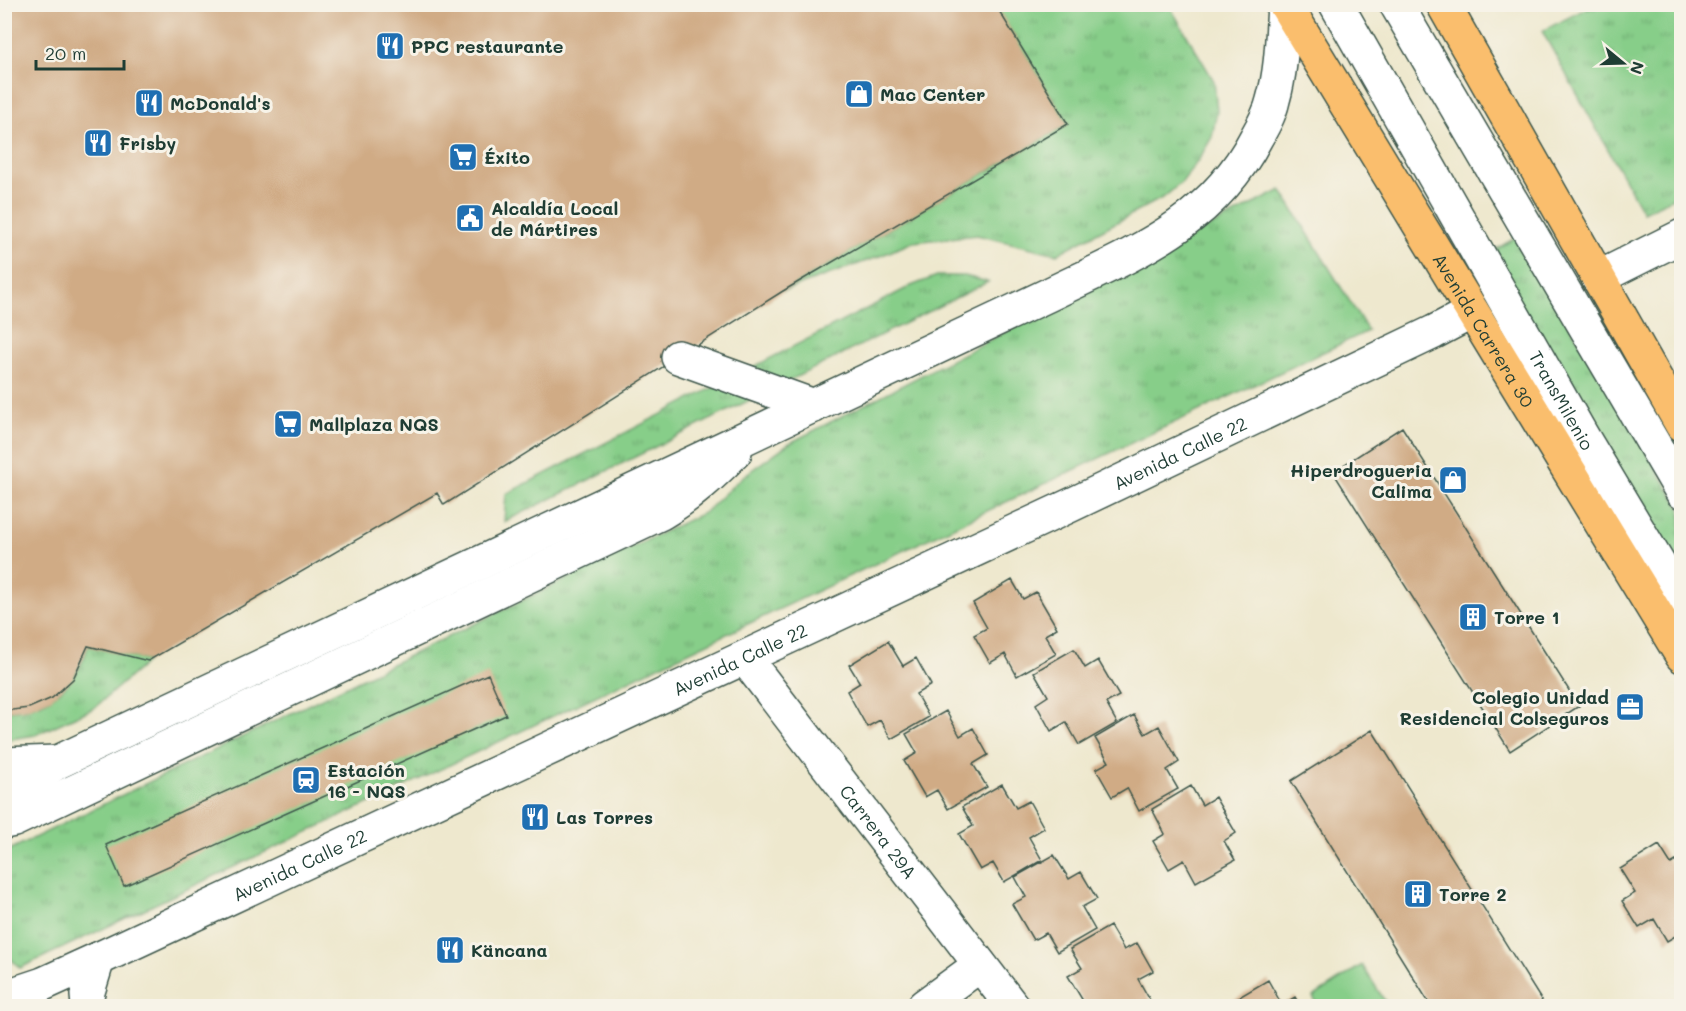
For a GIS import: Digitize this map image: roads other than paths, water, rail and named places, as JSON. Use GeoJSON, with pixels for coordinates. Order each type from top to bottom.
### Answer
{"type":"FeatureCollection","features":[{"type":"Feature","properties":{"kind":"highway","name":"Avenida Carrera 30"},"geometry":{"type":"LineString","coordinates":[[1285,4],[1682,656]]}},
{"type":"Feature","properties":{"kind":"highway"},"geometry":{"type":"LineString","coordinates":[[1443,4],[1682,425]]}},
{"type":"Feature","properties":{"kind":"street"},"geometry":{"type":"LineString","coordinates":[[4,797],[58,762],[1112,265],[1191,218],[1214,199],[1241,166],[1265,121],[1274,100],[1281,63],[1285,4]]}},
{"type":"Feature","properties":{"kind":"street","name":"TransMilenio"},"geometry":{"type":"LineString","coordinates":[[1336,4],[1582,436],[1682,603]]}},
{"type":"Feature","properties":{"kind":"street","name":"TransMilenio"},"geometry":{"type":"LineString","coordinates":[[1396,4],[1682,492]]}},
{"type":"Feature","properties":{"kind":"street","name":"TransMilenio"},"geometry":{"type":"LineString","coordinates":[[1446,196],[1398,60],[1494,173]]}},
{"type":"Feature","properties":{"kind":"street"},"geometry":{"type":"LineString","coordinates":[[1598,278],[1682,236]]}},
{"type":"Feature","properties":{"kind":"street","name":"Avenida Calle 22"},"geometry":{"type":"LineString","coordinates":[[12,996],[98,960],[745,658],[1069,506],[1472,312]]}},
{"type":"Feature","properties":{"kind":"street"},"geometry":{"type":"LineString","coordinates":[[678,357],[814,406]]}},
{"type":"Feature","properties":{"kind":"street"},"geometry":{"type":"LineString","coordinates":[[4,822],[14,820],[661,513],[685,499],[704,483],[751,436]]}},
{"type":"Feature","properties":{"kind":"street","name":"Carrera 29A"},"geometry":{"type":"LineString","coordinates":[[745,658],[1012,1006]]}},
{"type":"Feature","properties":{"kind":"street"},"geometry":{"type":"LineString","coordinates":[[4,764],[58,762]]}},
{"type":"Feature","properties":{"kind":"street"},"geometry":{"type":"LineString","coordinates":[[88,1006],[87,995],[98,960]]}},
{"type":"Feature","properties":{"kind":"street"},"geometry":{"type":"LineString","coordinates":[[924,1006],[980,965]]}},
{"type":"Feature","properties":{"kind":"place","name":"PPC restaurante"},"geometry":{"type":"Point","coordinates":[390,46]}},
{"type":"Feature","properties":{"kind":"place","name":"Mac Center"},"geometry":{"type":"Point","coordinates":[859,94]}},
{"type":"Feature","properties":{"kind":"place","name":"McDonald's"},"geometry":{"type":"Point","coordinates":[149,103]}},
{"type":"Feature","properties":{"kind":"place","name":"Frisby"},"geometry":{"type":"Point","coordinates":[98,143]}},
{"type":"Feature","properties":{"kind":"place","name":"Éxito"},"geometry":{"type":"Point","coordinates":[463,157]}},
{"type":"Feature","properties":{"kind":"place","name":"Alcaldía Local de Mártires"},"geometry":{"type":"Point","coordinates":[470,218]}},
{"type":"Feature","properties":{"kind":"place","name":"Mallplaza NQS"},"geometry":{"type":"Point","coordinates":[288,424]}},
{"type":"Feature","properties":{"kind":"place","name":"Hiperdrogueria Calima"},"geometry":{"type":"Point","coordinates":[1453,480]}},
{"type":"Feature","properties":{"kind":"place","name":"Torre 1"},"geometry":{"type":"Point","coordinates":[1473,617]}},
{"type":"Feature","properties":{"kind":"place","name":"Colegio Unidad Residencial Colseguros"},"geometry":{"type":"Point","coordinates":[1630,707]}},
{"type":"Feature","properties":{"kind":"place","name":"Estación 16 - NQS"},"geometry":{"type":"Point","coordinates":[306,780]}},
{"type":"Feature","properties":{"kind":"place","name":"Las Torres"},"geometry":{"type":"Point","coordinates":[535,817]}},
{"type":"Feature","properties":{"kind":"place","name":"Torre 2"},"geometry":{"type":"Point","coordinates":[1418,894]}},
{"type":"Feature","properties":{"kind":"place","name":"Käncana"},"geometry":{"type":"Point","coordinates":[450,950]}}]}
